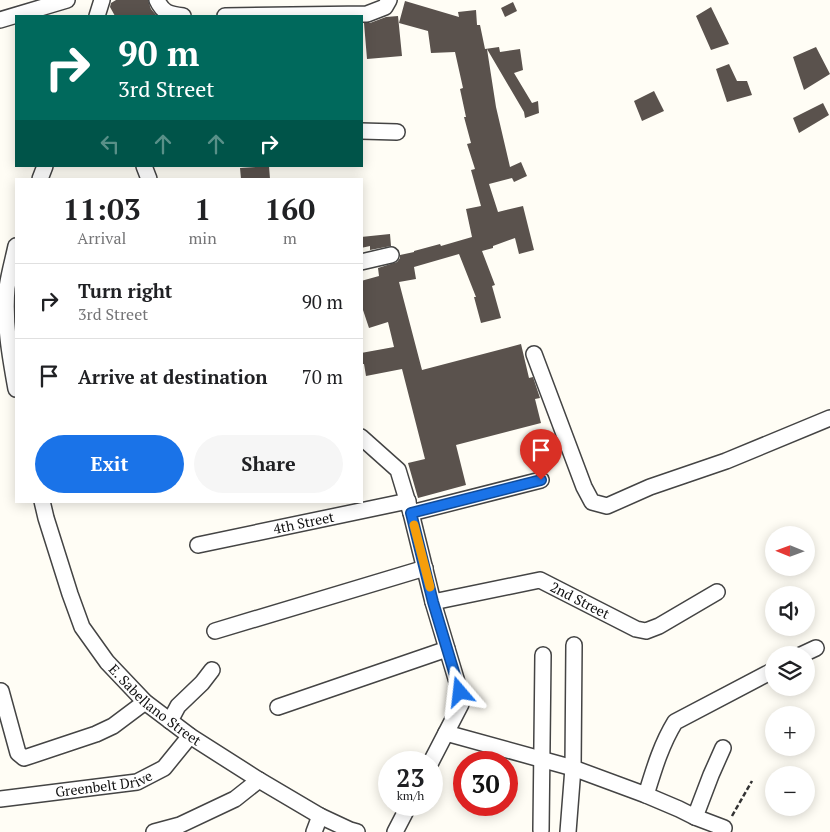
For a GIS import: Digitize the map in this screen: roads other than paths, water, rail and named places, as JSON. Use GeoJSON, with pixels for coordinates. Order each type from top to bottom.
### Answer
{"type":"FeatureCollection","features":[{"type":"Feature","properties":{"kind":"street"},"geometry":{"type":"LineString","coordinates":[[17,15],[67,0]]}},
{"type":"Feature","properties":{"kind":"street"},"geometry":{"type":"LineString","coordinates":[[97,15],[102,0]]}},
{"type":"Feature","properties":{"kind":"street"},"geometry":{"type":"LineString","coordinates":[[157,0],[160,7],[168,14],[176,15]]}},
{"type":"Feature","properties":{"kind":"street"},"geometry":{"type":"LineString","coordinates":[[296,15],[367,14],[385,7],[389,0]]}},
{"type":"Feature","properties":{"kind":"street"},"geometry":{"type":"LineString","coordinates":[[0,20],[15,16]]}},
{"type":"Feature","properties":{"kind":"street"},"geometry":{"type":"LineString","coordinates":[[363,131],[397,132]]}},
{"type":"Feature","properties":{"kind":"street"},"geometry":{"type":"LineString","coordinates":[[15,250],[7,289],[6,316],[12,332],[5,358],[15,387]]}},
{"type":"Feature","properties":{"kind":"street"},"geometry":{"type":"LineString","coordinates":[[363,262],[391,255]]}},
{"type":"Feature","properties":{"kind":"street"},"geometry":{"type":"LineString","coordinates":[[534,354],[584,487],[592,502],[607,506],[650,488],[726,461],[830,418]]}},
{"type":"Feature","properties":{"kind":"street"},"geometry":{"type":"LineString","coordinates":[[363,439],[398,470],[433,602],[460,692],[461,704],[437,751]]}},
{"type":"Feature","properties":{"kind":"street","name":"4th Street"},"geometry":{"type":"LineString","coordinates":[[198,545],[409,507],[541,480]]}},
{"type":"Feature","properties":{"kind":"street","name":"E. Sabellano Street"},"geometry":{"type":"LineString","coordinates":[[44,503],[46,518],[82,627],[107,662],[145,702],[190,736],[259,780],[320,816],[357,832]]}},
{"type":"Feature","properties":{"kind":"street"},"geometry":{"type":"LineString","coordinates":[[215,631],[425,568]]}},
{"type":"Feature","properties":{"kind":"street","name":"2nd Street"},"geometry":{"type":"LineString","coordinates":[[433,602],[540,580],[636,629],[646,630],[659,626],[717,592]]}},
{"type":"Feature","properties":{"kind":"street"},"geometry":{"type":"LineString","coordinates":[[568,832],[573,768],[574,645]]}},
{"type":"Feature","properties":{"kind":"street"},"geometry":{"type":"LineString","coordinates":[[278,707],[447,649]]}},
{"type":"Feature","properties":{"kind":"street"},"geometry":{"type":"LineString","coordinates":[[541,830],[544,655]]}},
{"type":"Feature","properties":{"kind":"street"},"geometry":{"type":"LineString","coordinates":[[170,721],[178,706],[212,670]]}},
{"type":"Feature","properties":{"kind":"street"},"geometry":{"type":"LineString","coordinates":[[646,795],[658,756],[675,722],[765,675]]}},
{"type":"Feature","properties":{"kind":"street"},"geometry":{"type":"LineString","coordinates":[[1,691],[18,753],[24,758],[96,734],[112,726],[145,702]]}},
{"type":"Feature","properties":{"kind":"street"},"geometry":{"type":"LineString","coordinates":[[446,733],[573,768],[646,795],[695,818],[724,828]]}},
{"type":"Feature","properties":{"kind":"street","name":"Greenbelt Drive"},"geometry":{"type":"LineString","coordinates":[[0,800],[137,782],[164,768],[190,736]]}},
{"type":"Feature","properties":{"kind":"street"},"geometry":{"type":"LineString","coordinates":[[695,818],[723,748]]}},
{"type":"Feature","properties":{"kind":"street"},"geometry":{"type":"LineString","coordinates":[[154,832],[180,825],[235,800],[259,780]]}},
{"type":"Feature","properties":{"kind":"street"},"geometry":{"type":"LineString","coordinates":[[314,832],[320,816]]}},
{"type":"Feature","properties":{"kind":"street"},"geometry":{"type":"LineString","coordinates":[[395,832],[403,816]]}}]}
